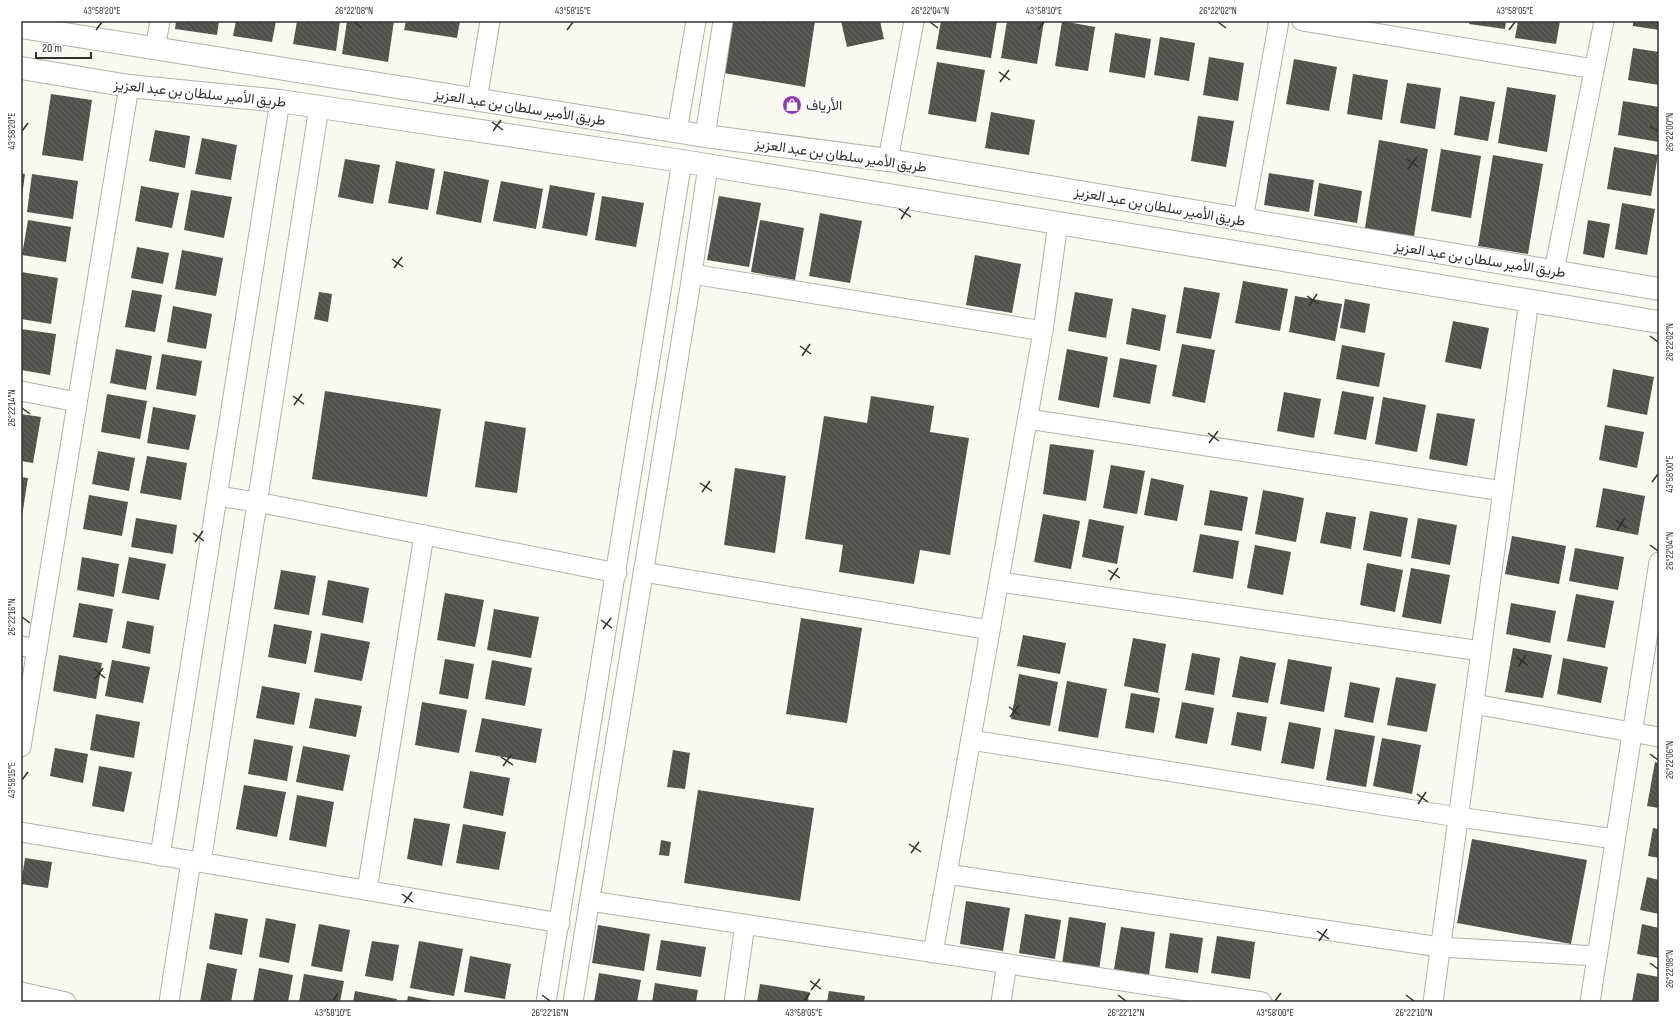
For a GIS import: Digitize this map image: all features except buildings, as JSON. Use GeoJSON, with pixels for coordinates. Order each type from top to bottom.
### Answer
{"type":"FeatureCollection","features":[{"type":"Feature","properties":{"kind":"main road","name":"طريق الأمير سلطان بن عبد العزيز"},"geometry":{"type":"LineString","coordinates":[[21,28],[705,136],[888,160],[1659,289]]}},
{"type":"Feature","properties":{"kind":"main road","name":"طريق الأمير سلطان بن عبد العزيز"},"geometry":{"type":"LineString","coordinates":[[21,68],[128,86],[280,101],[682,161],[1659,322]]}},
{"type":"Feature","properties":{"kind":"street"},"geometry":{"type":"LineString","coordinates":[[155,49],[160,21]]}},
{"type":"Feature","properties":{"kind":"street"},"geometry":{"type":"LineString","coordinates":[[477,100],[490,21]]}},
{"type":"Feature","properties":{"kind":"street"},"geometry":{"type":"LineString","coordinates":[[677,131],[696,21]]}},
{"type":"Feature","properties":{"kind":"street"},"geometry":{"type":"LineString","coordinates":[[705,136],[723,21]]}},
{"type":"Feature","properties":{"kind":"street"},"geometry":{"type":"LineString","coordinates":[[888,160],[914,21]]}},
{"type":"Feature","properties":{"kind":"street"},"geometry":{"type":"LineString","coordinates":[[1243,219],[1279,21]]}},
{"type":"Feature","properties":{"kind":"street"},"geometry":{"type":"LineString","coordinates":[[1302,21],[1594,68]]}},
{"type":"Feature","properties":{"kind":"street"},"geometry":{"type":"LineString","coordinates":[[1554,271],[1604,21]]}},
{"type":"Feature","properties":{"kind":"street"},"geometry":{"type":"LineString","coordinates":[[21,747],[29,648],[77,402],[128,86]]}},
{"type":"Feature","properties":{"kind":"street"},"geometry":{"type":"LineString","coordinates":[[160,856],[280,101]]}},
{"type":"Feature","properties":{"kind":"street"},"geometry":{"type":"LineString","coordinates":[[169,1002],[196,862],[257,502],[319,107]]}},
{"type":"Feature","properties":{"kind":"street"},"geometry":{"type":"LineString","coordinates":[[546,1002],[617,573],[682,161]]}},
{"type":"Feature","properties":{"kind":"street"},"geometry":{"type":"LineString","coordinates":[[573,1002],[692,274],[708,166]]}},
{"type":"Feature","properties":{"kind":"street"},"geometry":{"type":"LineString","coordinates":[[933,953],[1028,419],[1043,331],[1058,222]]}},
{"type":"Feature","properties":{"kind":"street"},"geometry":{"type":"LineString","coordinates":[[692,274],[1043,331]]}},
{"type":"Feature","properties":{"kind":"street"},"geometry":{"type":"LineString","coordinates":[[1433,1002],[1529,300]]}},
{"type":"Feature","properties":{"kind":"street"},"geometry":{"type":"LineString","coordinates":[[21,391],[77,402]]}},
{"type":"Feature","properties":{"kind":"street"},"geometry":{"type":"LineString","coordinates":[[1028,419],[1503,491]]}},
{"type":"Feature","properties":{"kind":"street"},"geometry":{"type":"LineString","coordinates":[[217,496],[257,502],[617,573]]}},
{"type":"Feature","properties":{"kind":"street"},"geometry":{"type":"LineString","coordinates":[[367,890],[424,536]]}},
{"type":"Feature","properties":{"kind":"street"},"geometry":{"type":"LineString","coordinates":[[1590,1002],[1659,562]]}},
{"type":"Feature","properties":{"kind":"street"},"geometry":{"type":"LineString","coordinates":[[643,572],[990,630]]}},
{"type":"Feature","properties":{"kind":"street"},"geometry":{"type":"LineString","coordinates":[[999,582],[1481,652]]}},
{"type":"Feature","properties":{"kind":"street"},"geometry":{"type":"LineString","coordinates":[[1474,704],[1659,737]]}},
{"type":"Feature","properties":{"kind":"street"},"geometry":{"type":"LineString","coordinates":[[971,740],[1458,817],[1615,839]]}},
{"type":"Feature","properties":{"kind":"street"},"geometry":{"type":"LineString","coordinates":[[21,832],[560,923]]}},
{"type":"Feature","properties":{"kind":"street"},"geometry":{"type":"LineString","coordinates":[[947,874],[1440,946],[1597,956]]}},
{"type":"Feature","properties":{"kind":"street"},"geometry":{"type":"LineString","coordinates":[[590,901],[1262,1002]]}},
{"type":"Feature","properties":{"kind":"street"},"geometry":{"type":"LineString","coordinates":[[734,1002],[745,924]]}},
{"type":"Feature","properties":{"kind":"street"},"geometry":{"type":"LineString","coordinates":[[1001,1002],[1007,964]]}},
{"type":"Feature","properties":{"kind":"street"},"geometry":{"type":"LineString","coordinates":[[21,992],[66,1002]]}},
{"type":"Feature","properties":{"kind":"place","name":"الأرياف"},"geometry":{"type":"Point","coordinates":[792,105]}}]}
